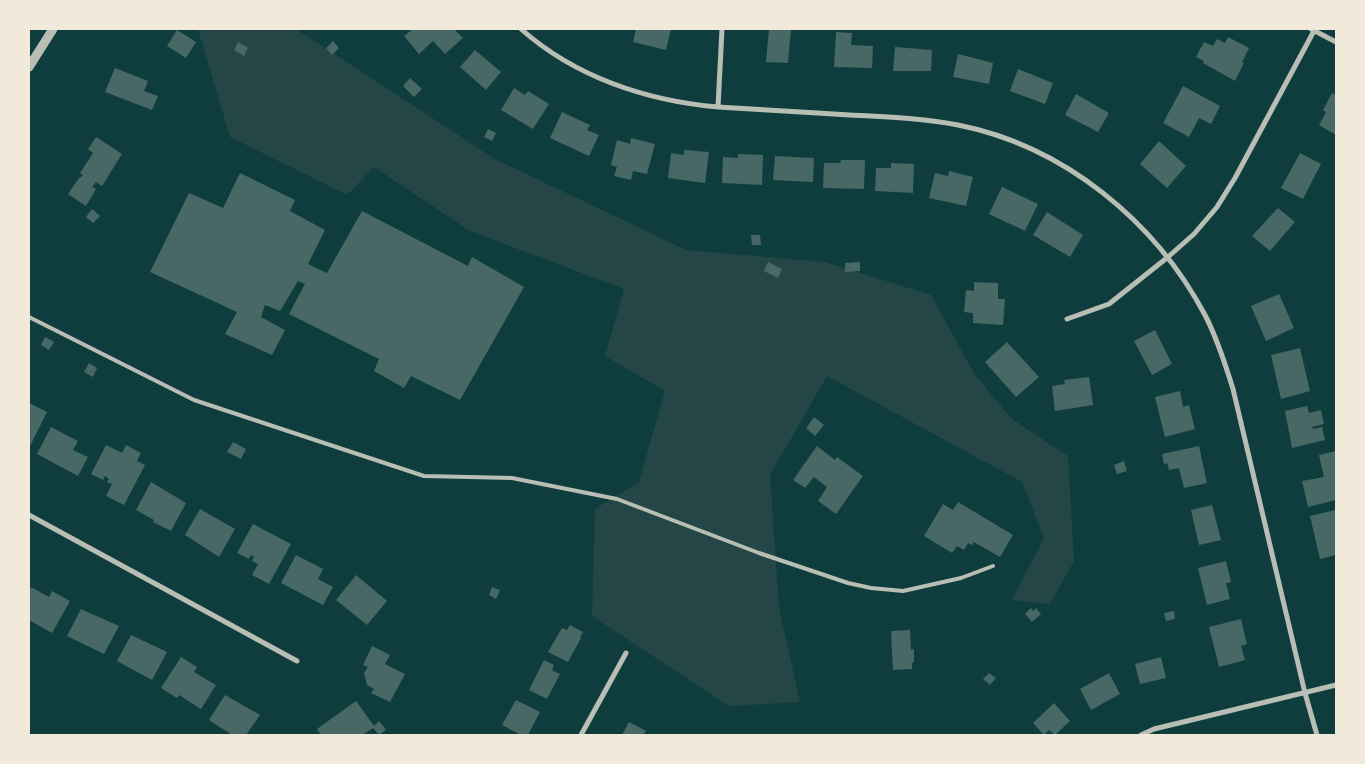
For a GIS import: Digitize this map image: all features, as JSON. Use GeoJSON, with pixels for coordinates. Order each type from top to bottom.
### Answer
{"type":"FeatureCollection","features":[{"type":"Feature","properties":{"kind":"street"},"geometry":{"type":"LineString","coordinates":[[29,67],[53,29]]}},
{"type":"Feature","properties":{"kind":"street"},"geometry":{"type":"LineString","coordinates":[[521,29],[555,54],[585,71],[616,86],[649,96],[718,108],[917,119],[960,126],[993,135],[1034,150],[1072,171],[1100,191],[1133,219],[1168,257],[1188,286],[1206,316],[1220,347],[1233,388],[1305,692],[1317,735]]}},
{"type":"Feature","properties":{"kind":"street"},"geometry":{"type":"LineString","coordinates":[[718,108],[722,29]]}},
{"type":"Feature","properties":{"kind":"street"},"geometry":{"type":"LineString","coordinates":[[1068,319],[1109,304],[1194,234],[1217,207],[1235,178],[1314,29],[1336,42]]}},
{"type":"Feature","properties":{"kind":"street"},"geometry":{"type":"LineString","coordinates":[[29,515],[297,661]]}},
{"type":"Feature","properties":{"kind":"street"},"geometry":{"type":"LineString","coordinates":[[581,735],[626,652]]}},
{"type":"Feature","properties":{"kind":"street"},"geometry":{"type":"LineString","coordinates":[[1142,735],[1154,729],[1336,685]]}},
{"type":"Feature","properties":{"kind":"lane"},"geometry":{"type":"LineString","coordinates":[[29,317],[194,400],[424,476],[512,478],[617,499],[758,553],[848,583],[871,588],[903,591],[961,578],[993,566]]}},
{"type":"Feature","properties":{"kind":"shaded area"},"geometry":{"type":"Polygon","coordinates":[[[198,29],[296,29],[495,159],[686,250],[825,262],[931,295],[975,375],[1012,419],[1068,456],[1074,561],[1050,604],[1012,600],[1044,538],[1022,482],[827,376],[770,475],[779,608],[800,702],[729,706],[592,616],[595,509],[639,482],[665,391],[605,356],[624,289],[470,231],[374,167],[347,195],[230,137],[198,29]]]}},
{"type":"Feature","properties":{"kind":"building"},"geometry":{"type":"Polygon","coordinates":[[[413,29],[454,29],[463,38],[445,54],[433,41],[419,54],[404,36],[413,29]]]}},
{"type":"Feature","properties":{"kind":"building"},"geometry":{"type":"Polygon","coordinates":[[[636,29],[671,29],[666,50],[633,42],[636,29]]]}},
{"type":"Feature","properties":{"kind":"building"},"geometry":{"type":"Polygon","coordinates":[[[769,29],[791,29],[788,63],[766,62],[769,29]]]}},
{"type":"Feature","properties":{"kind":"building"},"geometry":{"type":"Polygon","coordinates":[[[177,30],[196,42],[186,58],[167,46],[177,30]]]}},
{"type":"Feature","properties":{"kind":"building"},"geometry":{"type":"Polygon","coordinates":[[[836,32],[852,33],[851,45],[873,46],[872,68],[834,67],[836,32]]]}},
{"type":"Feature","properties":{"kind":"building"},"geometry":{"type":"Polygon","coordinates":[[[1228,37],[1249,48],[1235,81],[1196,57],[1204,42],[1213,46],[1217,39],[1225,43],[1228,37]]]}},
{"type":"Feature","properties":{"kind":"building"},"geometry":{"type":"Polygon","coordinates":[[[333,41],[339,48],[332,55],[326,48],[333,41]]]}},
{"type":"Feature","properties":{"kind":"building"},"geometry":{"type":"Polygon","coordinates":[[[238,42],[248,48],[244,56],[234,50],[238,42]]]}},
{"type":"Feature","properties":{"kind":"building"},"geometry":{"type":"Polygon","coordinates":[[[895,47],[932,50],[931,71],[893,71],[895,47]]]}},
{"type":"Feature","properties":{"kind":"building"},"geometry":{"type":"Polygon","coordinates":[[[475,50],[501,72],[486,90],[460,67],[475,50]]]}},
{"type":"Feature","properties":{"kind":"building"},"geometry":{"type":"Polygon","coordinates":[[[958,54],[993,63],[989,84],[953,77],[958,54]]]}},
{"type":"Feature","properties":{"kind":"building"},"geometry":{"type":"Polygon","coordinates":[[[115,68],[148,81],[144,91],[158,96],[152,110],[105,92],[115,68]]]}},
{"type":"Feature","properties":{"kind":"building"},"geometry":{"type":"Polygon","coordinates":[[[1018,69],[1053,83],[1045,104],[1010,91],[1018,69]]]}},
{"type":"Feature","properties":{"kind":"building"},"geometry":{"type":"Polygon","coordinates":[[[410,78],[422,89],[414,97],[403,86],[410,78]]]}},
{"type":"Feature","properties":{"kind":"building"},"geometry":{"type":"Polygon","coordinates":[[[1183,86],[1220,106],[1211,124],[1199,118],[1189,137],[1163,123],[1183,86]]]}},
{"type":"Feature","properties":{"kind":"building"},"geometry":{"type":"Polygon","coordinates":[[[514,88],[525,95],[528,91],[549,104],[533,129],[501,110],[514,88]]]}},
{"type":"Feature","properties":{"kind":"building"},"geometry":{"type":"Polygon","coordinates":[[[1332,93],[1336,95],[1336,135],[1319,125],[1326,112],[1323,110],[1332,93]]]}},
{"type":"Feature","properties":{"kind":"building"},"geometry":{"type":"Polygon","coordinates":[[[1076,94],[1109,113],[1098,132],[1065,115],[1076,94]]]}},
{"type":"Feature","properties":{"kind":"building"},"geometry":{"type":"Polygon","coordinates":[[[562,112],[590,125],[587,130],[599,135],[589,156],[550,138],[562,112]]]}},
{"type":"Feature","properties":{"kind":"building"},"geometry":{"type":"Polygon","coordinates":[[[488,129],[496,133],[492,141],[484,137],[488,129]]]}},
{"type":"Feature","properties":{"kind":"building"},"geometry":{"type":"Polygon","coordinates":[[[96,137],[122,154],[102,186],[96,182],[92,187],[96,189],[86,206],[68,194],[83,175],[80,173],[93,153],[88,149],[96,137]]]}},
{"type":"Feature","properties":{"kind":"building"},"geometry":{"type":"Polygon","coordinates":[[[631,138],[655,144],[647,174],[633,171],[631,180],[614,176],[617,167],[611,165],[617,140],[630,144],[631,138]]]}},
{"type":"Feature","properties":{"kind":"building"},"geometry":{"type":"Polygon","coordinates":[[[1159,141],[1186,166],[1167,188],[1140,164],[1159,141]]]}},
{"type":"Feature","properties":{"kind":"building"},"geometry":{"type":"Polygon","coordinates":[[[684,150],[709,152],[705,183],[668,178],[671,153],[684,155],[684,150]]]}},
{"type":"Feature","properties":{"kind":"building"},"geometry":{"type":"Polygon","coordinates":[[[1300,153],[1321,164],[1303,199],[1281,188],[1300,153]]]}},
{"type":"Feature","properties":{"kind":"building"},"geometry":{"type":"Polygon","coordinates":[[[738,154],[763,155],[762,185],[722,183],[723,157],[738,158],[738,154]]]}},
{"type":"Feature","properties":{"kind":"building"},"geometry":{"type":"Polygon","coordinates":[[[775,156],[814,158],[813,182],[773,180],[775,156]]]}},
{"type":"Feature","properties":{"kind":"building"},"geometry":{"type":"Polygon","coordinates":[[[841,160],[865,160],[864,189],[823,188],[824,163],[840,163],[841,160]]]}},
{"type":"Feature","properties":{"kind":"building"},"geometry":{"type":"Polygon","coordinates":[[[891,163],[914,164],[913,193],[875,191],[876,168],[891,168],[891,163]]]}},
{"type":"Feature","properties":{"kind":"building"},"geometry":{"type":"Polygon","coordinates":[[[949,171],[973,177],[966,206],[929,198],[935,173],[948,176],[949,171]]]}},
{"type":"Feature","properties":{"kind":"building"},"geometry":{"type":"Polygon","coordinates":[[[240,173],[295,200],[290,211],[325,230],[308,264],[327,273],[362,211],[468,266],[472,257],[524,287],[460,400],[411,376],[404,388],[374,371],[379,359],[289,314],[305,284],[298,281],[280,311],[265,305],[261,317],[285,330],[272,355],[225,334],[237,312],[150,272],[189,193],[223,208],[240,173]]]}},
{"type":"Feature","properties":{"kind":"building"},"geometry":{"type":"Polygon","coordinates":[[[1002,187],[1038,204],[1025,231],[989,214],[1002,187]]]}},
{"type":"Feature","properties":{"kind":"building"},"geometry":{"type":"Polygon","coordinates":[[[1278,208],[1295,222],[1270,251],[1252,236],[1278,208]]]}},
{"type":"Feature","properties":{"kind":"building"},"geometry":{"type":"Polygon","coordinates":[[[92,209],[100,216],[93,223],[86,217],[92,209]]]}},
{"type":"Feature","properties":{"kind":"building"},"geometry":{"type":"Polygon","coordinates":[[[1047,212],[1083,235],[1070,257],[1033,235],[1047,212]]]}},
{"type":"Feature","properties":{"kind":"building"},"geometry":{"type":"Polygon","coordinates":[[[751,235],[760,235],[761,245],[752,245],[751,235]]]}},
{"type":"Feature","properties":{"kind":"building"},"geometry":{"type":"Polygon","coordinates":[[[768,262],[782,269],[778,278],[764,271],[768,262]]]}},
{"type":"Feature","properties":{"kind":"building"},"geometry":{"type":"Polygon","coordinates":[[[860,262],[860,271],[845,272],[845,263],[860,262]]]}},
{"type":"Feature","properties":{"kind":"building"},"geometry":{"type":"Polygon","coordinates":[[[974,282],[998,283],[998,299],[1005,299],[1003,325],[973,323],[973,313],[964,312],[966,290],[974,291],[974,282]]]}},
{"type":"Feature","properties":{"kind":"building"},"geometry":{"type":"Polygon","coordinates":[[[1279,294],[1294,328],[1266,341],[1251,306],[1279,294]]]}},
{"type":"Feature","properties":{"kind":"building"},"geometry":{"type":"Polygon","coordinates":[[[1155,330],[1172,364],[1152,375],[1134,341],[1155,330]]]}},
{"type":"Feature","properties":{"kind":"building"},"geometry":{"type":"Polygon","coordinates":[[[45,337],[54,342],[49,350],[41,345],[45,337]]]}},
{"type":"Feature","properties":{"kind":"building"},"geometry":{"type":"Polygon","coordinates":[[[1007,342],[1039,377],[1016,397],[985,362],[1007,342]]]}},
{"type":"Feature","properties":{"kind":"building"},"geometry":{"type":"Polygon","coordinates":[[[1300,348],[1310,391],[1281,399],[1271,355],[1300,348]]]}},
{"type":"Feature","properties":{"kind":"building"},"geometry":{"type":"Polygon","coordinates":[[[89,363],[97,368],[93,377],[84,372],[89,363]]]}},
{"type":"Feature","properties":{"kind":"building"},"geometry":{"type":"Polygon","coordinates":[[[1089,377],[1093,405],[1055,411],[1052,386],[1065,384],[1064,380],[1089,377]]]}},
{"type":"Feature","properties":{"kind":"building"},"geometry":{"type":"Polygon","coordinates":[[[1180,391],[1183,407],[1189,405],[1195,429],[1165,437],[1155,397],[1180,391]]]}},
{"type":"Feature","properties":{"kind":"building"},"geometry":{"type":"Polygon","coordinates":[[[29,403],[47,412],[29,448],[29,403]]]}},
{"type":"Feature","properties":{"kind":"building"},"geometry":{"type":"Polygon","coordinates":[[[1307,406],[1309,413],[1321,410],[1324,424],[1312,427],[1313,429],[1322,427],[1325,440],[1292,448],[1285,411],[1307,406]]]}},
{"type":"Feature","properties":{"kind":"building"},"geometry":{"type":"Polygon","coordinates":[[[814,417],[824,425],[815,436],[806,428],[814,417]]]}},
{"type":"Feature","properties":{"kind":"building"},"geometry":{"type":"Polygon","coordinates":[[[51,427],[78,441],[73,450],[88,457],[78,476],[37,454],[51,427]]]}},
{"type":"Feature","properties":{"kind":"building"},"geometry":{"type":"Polygon","coordinates":[[[233,442],[246,449],[241,459],[227,452],[233,442]]]}},
{"type":"Feature","properties":{"kind":"building"},"geometry":{"type":"Polygon","coordinates":[[[106,445],[122,453],[126,445],[141,453],[137,461],[145,465],[124,505],[106,496],[112,484],[107,482],[109,479],[105,476],[103,480],[91,474],[106,445]]]}},
{"type":"Feature","properties":{"kind":"building"},"geometry":{"type":"Polygon","coordinates":[[[817,446],[835,460],[837,457],[863,476],[836,514],[818,501],[827,487],[814,477],[805,488],[793,480],[817,446]]]}},
{"type":"Feature","properties":{"kind":"building"},"geometry":{"type":"Polygon","coordinates":[[[1199,446],[1207,483],[1184,488],[1179,468],[1169,470],[1167,463],[1164,464],[1162,454],[1199,446]]]}},
{"type":"Feature","properties":{"kind":"building"},"geometry":{"type":"Polygon","coordinates":[[[1336,451],[1336,500],[1308,507],[1302,481],[1324,477],[1319,455],[1336,451]]]}},
{"type":"Feature","properties":{"kind":"building"},"geometry":{"type":"Polygon","coordinates":[[[1124,461],[1127,471],[1117,474],[1114,465],[1124,461]]]}},
{"type":"Feature","properties":{"kind":"building"},"geometry":{"type":"Polygon","coordinates":[[[151,482],[186,503],[171,531],[153,522],[154,520],[136,510],[151,482]]]}},
{"type":"Feature","properties":{"kind":"building"},"geometry":{"type":"Polygon","coordinates":[[[958,502],[1013,535],[1000,557],[974,542],[972,545],[968,543],[964,550],[957,546],[952,553],[924,536],[943,504],[953,510],[958,502]]]}},
{"type":"Feature","properties":{"kind":"building"},"geometry":{"type":"Polygon","coordinates":[[[1212,505],[1221,540],[1199,545],[1191,510],[1212,505]]]}},
{"type":"Feature","properties":{"kind":"building"},"geometry":{"type":"Polygon","coordinates":[[[200,509],[235,529],[219,557],[185,535],[200,509]]]}},
{"type":"Feature","properties":{"kind":"building"},"geometry":{"type":"Polygon","coordinates":[[[1336,510],[1336,555],[1320,559],[1310,516],[1336,510]]]}},
{"type":"Feature","properties":{"kind":"building"},"geometry":{"type":"Polygon","coordinates":[[[253,524],[291,544],[269,584],[252,575],[258,564],[252,561],[254,557],[251,555],[249,559],[237,553],[253,524]]]}},
{"type":"Feature","properties":{"kind":"building"},"geometry":{"type":"Polygon","coordinates":[[[296,555],[323,569],[318,579],[333,587],[323,605],[281,583],[296,555]]]}},
{"type":"Feature","properties":{"kind":"building"},"geometry":{"type":"Polygon","coordinates":[[[1226,561],[1231,582],[1226,583],[1230,599],[1207,605],[1198,568],[1226,561]]]}},
{"type":"Feature","properties":{"kind":"building"},"geometry":{"type":"Polygon","coordinates":[[[356,575],[387,601],[367,625],[336,600],[356,575]]]}},
{"type":"Feature","properties":{"kind":"building"},"geometry":{"type":"Polygon","coordinates":[[[31,587],[49,597],[52,591],[70,601],[52,633],[29,620],[29,592],[31,587]]]}},
{"type":"Feature","properties":{"kind":"building"},"geometry":{"type":"Polygon","coordinates":[[[492,587],[500,590],[496,599],[489,595],[492,587]]]}},
{"type":"Feature","properties":{"kind":"building"},"geometry":{"type":"Polygon","coordinates":[[[1031,608],[1033,611],[1036,608],[1041,614],[1032,622],[1025,614],[1031,608]]]}},
{"type":"Feature","properties":{"kind":"building"},"geometry":{"type":"Polygon","coordinates":[[[81,609],[119,626],[104,654],[67,636],[81,609]]]}},
{"type":"Feature","properties":{"kind":"building"},"geometry":{"type":"Polygon","coordinates":[[[1174,611],[1175,619],[1166,621],[1164,613],[1174,611]]]}},
{"type":"Feature","properties":{"kind":"building"},"geometry":{"type":"Polygon","coordinates":[[[1241,619],[1247,644],[1241,646],[1245,660],[1219,667],[1209,627],[1241,619]]]}},
{"type":"Feature","properties":{"kind":"building"},"geometry":{"type":"Polygon","coordinates":[[[570,625],[583,632],[568,662],[548,652],[562,628],[567,630],[570,625]]]}},
{"type":"Feature","properties":{"kind":"building"},"geometry":{"type":"Polygon","coordinates":[[[910,630],[911,650],[914,649],[912,669],[893,670],[891,631],[910,630]]]}},
{"type":"Feature","properties":{"kind":"building"},"geometry":{"type":"Polygon","coordinates":[[[131,635],[167,652],[152,680],[117,661],[131,635]]]}},
{"type":"Feature","properties":{"kind":"building"},"geometry":{"type":"Polygon","coordinates":[[[372,646],[390,655],[385,664],[405,674],[390,702],[371,693],[374,689],[367,685],[364,673],[368,667],[363,665],[372,646]]]}},
{"type":"Feature","properties":{"kind":"building"},"geometry":{"type":"Polygon","coordinates":[[[181,657],[197,667],[194,672],[216,685],[201,709],[179,695],[177,698],[161,688],[181,657]]]}},
{"type":"Feature","properties":{"kind":"building"},"geometry":{"type":"Polygon","coordinates":[[[1161,657],[1166,678],[1140,684],[1135,664],[1161,657]]]}},
{"type":"Feature","properties":{"kind":"building"},"geometry":{"type":"Polygon","coordinates":[[[544,660],[554,665],[552,670],[560,674],[547,699],[529,690],[544,660]]]}},
{"type":"Feature","properties":{"kind":"building"},"geometry":{"type":"Polygon","coordinates":[[[989,673],[996,678],[990,685],[983,679],[989,673]]]}},
{"type":"Feature","properties":{"kind":"building"},"geometry":{"type":"Polygon","coordinates":[[[1109,673],[1120,694],[1091,710],[1080,689],[1109,673]]]}},
{"type":"Feature","properties":{"kind":"building"},"geometry":{"type":"Polygon","coordinates":[[[225,695],[260,715],[246,735],[232,735],[209,720],[225,695]]]}},
{"type":"Feature","properties":{"kind":"building"},"geometry":{"type":"Polygon","coordinates":[[[516,700],[540,712],[528,735],[521,735],[502,725],[516,700]]]}},
{"type":"Feature","properties":{"kind":"building"},"geometry":{"type":"Polygon","coordinates":[[[356,701],[374,726],[379,721],[386,730],[379,735],[373,728],[362,735],[321,735],[317,729],[356,701]]]}},
{"type":"Feature","properties":{"kind":"building"},"geometry":{"type":"Polygon","coordinates":[[[1054,703],[1070,721],[1055,735],[1049,730],[1044,735],[1033,723],[1054,703]]]}},
{"type":"Feature","properties":{"kind":"building"},"geometry":{"type":"Polygon","coordinates":[[[629,722],[646,731],[643,735],[622,735],[629,722]]]}}]}
